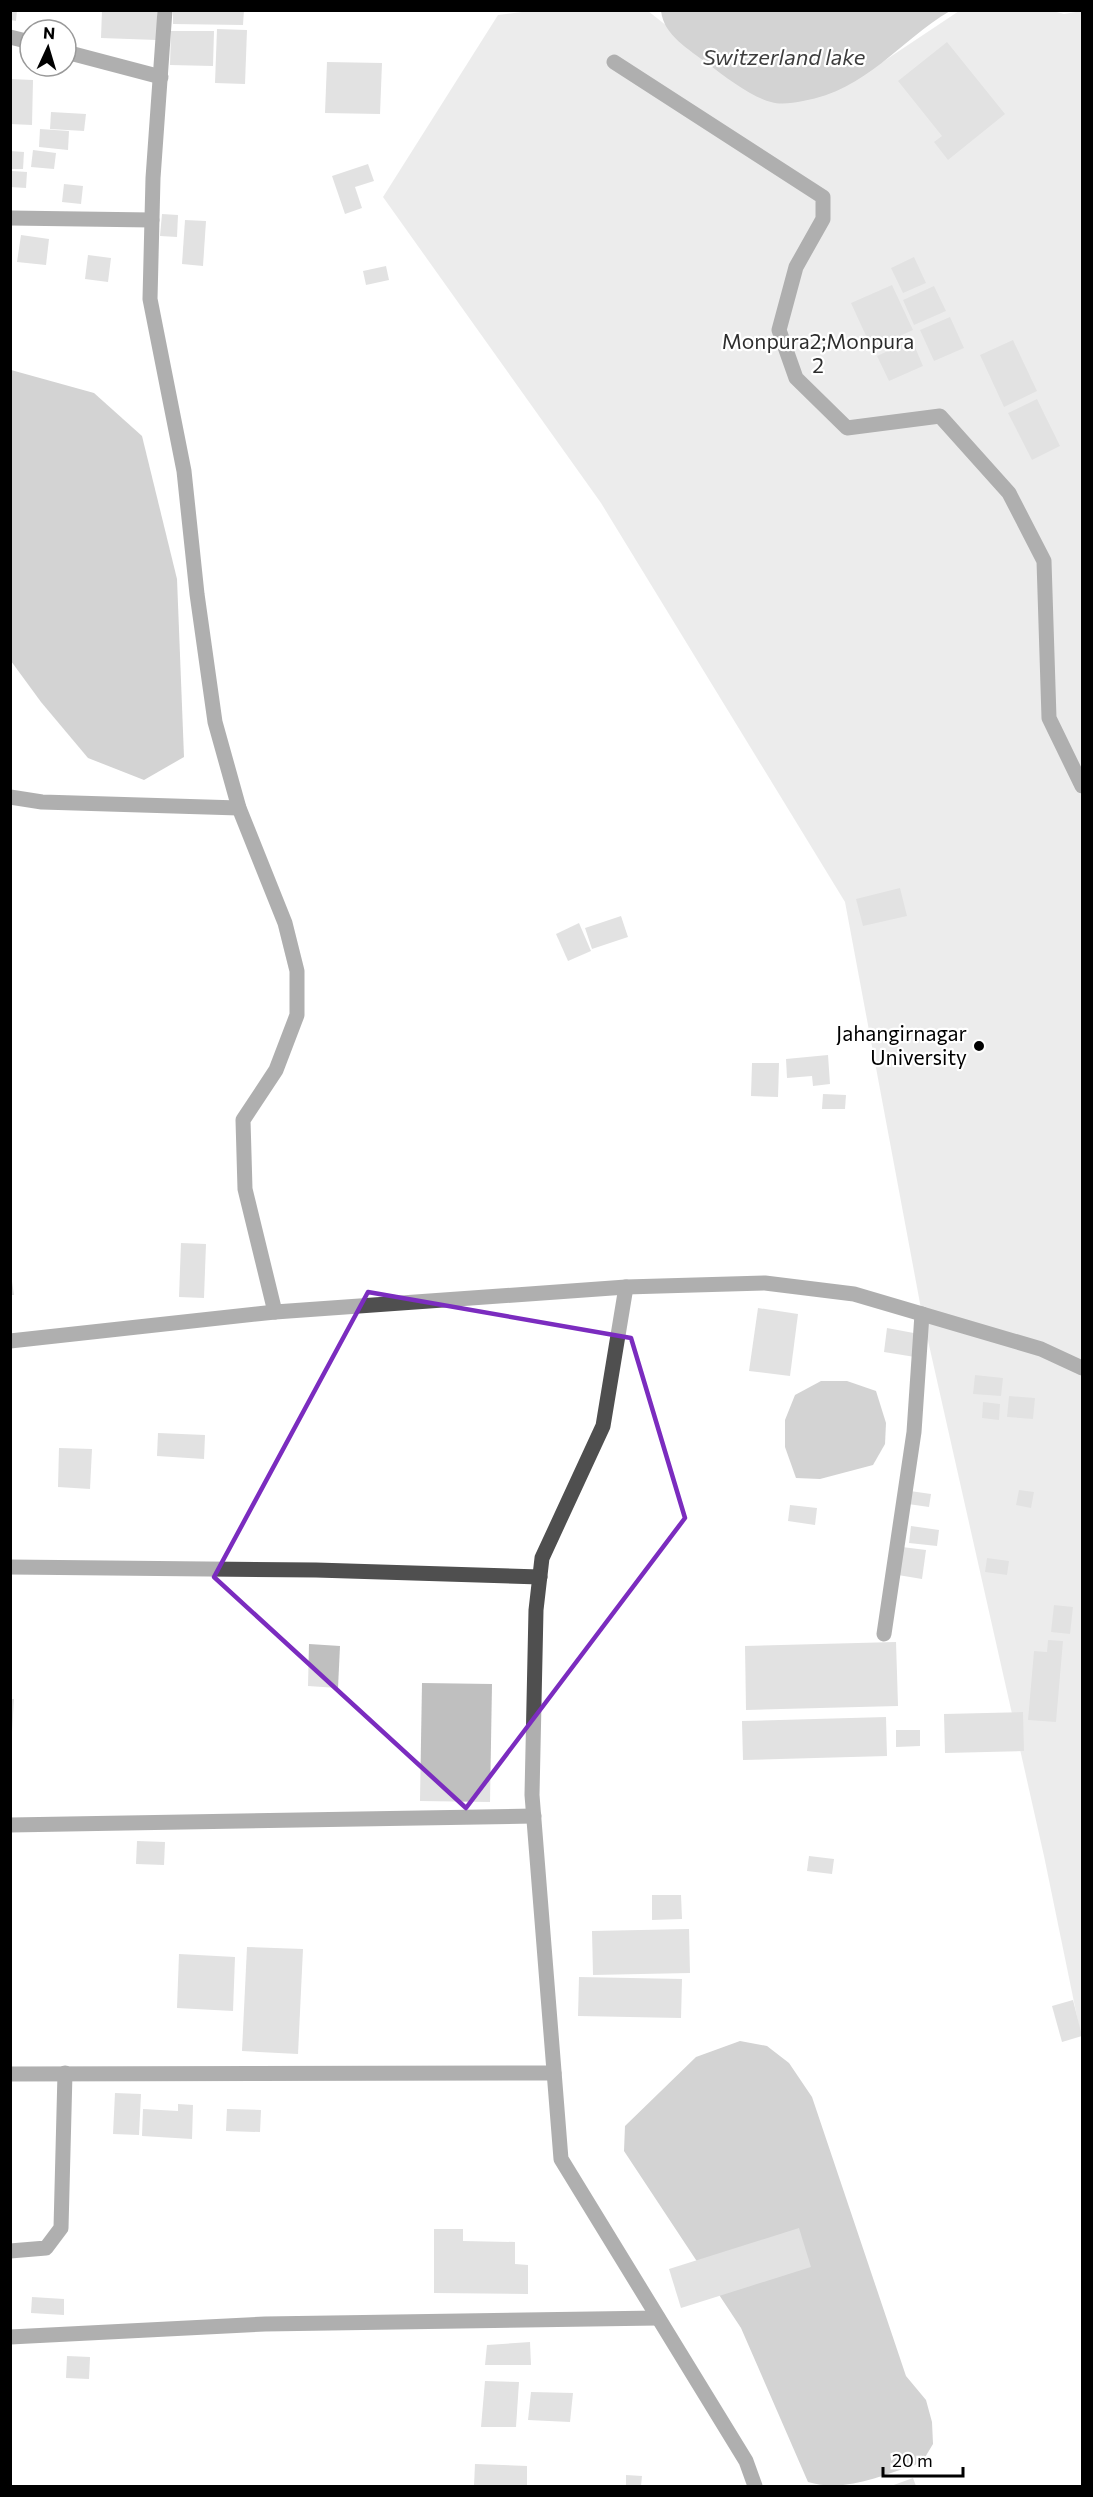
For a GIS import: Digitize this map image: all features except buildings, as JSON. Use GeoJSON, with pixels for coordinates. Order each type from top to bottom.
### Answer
{"type":"FeatureCollection","features":[{"type":"Feature","properties":{"kind":"street"},"geometry":{"type":"LineString","coordinates":[[165,10],[152,220],[150,299],[184,471],[214,722],[239,808],[285,923],[297,971],[297,1015],[276,1070],[243,1120],[245,1189],[275,1312]]}},
{"type":"Feature","properties":{"kind":"street"},"geometry":{"type":"LineString","coordinates":[[78,55],[161,77]]}},
{"type":"Feature","properties":{"kind":"street"},"geometry":{"type":"LineString","coordinates":[[615,62],[823,197],[823,219],[796,267],[779,330],[796,378],[847,428],[940,416],[1009,493],[1044,561],[1049,718],[1083,786]]}},
{"type":"Feature","properties":{"kind":"street"},"geometry":{"type":"LineString","coordinates":[[10,218],[152,220]]}},
{"type":"Feature","properties":{"kind":"street"},"geometry":{"type":"LineString","coordinates":[[10,797],[42,802],[239,808]]}},
{"type":"Feature","properties":{"kind":"street"},"geometry":{"type":"LineString","coordinates":[[10,1341],[275,1312],[626,1287],[765,1283],[854,1294],[1041,1349],[1083,1368]]}},
{"type":"Feature","properties":{"kind":"street"},"geometry":{"type":"LineString","coordinates":[[626,1287],[603,1426],[542,1558],[536,1621],[532,1795],[561,2159],[746,2461],[755,2487]]}},
{"type":"Feature","properties":{"kind":"street"},"geometry":{"type":"LineString","coordinates":[[884,1634],[914,1432],[922,1314]]}},
{"type":"Feature","properties":{"kind":"street"},"geometry":{"type":"LineString","coordinates":[[10,1567],[316,1570],[540,1577]]}},
{"type":"Feature","properties":{"kind":"street"},"geometry":{"type":"LineString","coordinates":[[10,1826],[534,1816]]}},
{"type":"Feature","properties":{"kind":"street"},"geometry":{"type":"LineString","coordinates":[[10,2251],[46,2248],[61,2228],[65,2073]]}},
{"type":"Feature","properties":{"kind":"street"},"geometry":{"type":"LineString","coordinates":[[10,2074],[554,2073]]}},
{"type":"Feature","properties":{"kind":"street"},"geometry":{"type":"LineString","coordinates":[[10,2337],[265,2324],[658,2318]]}},
{"type":"Feature","properties":{"kind":"highlighted area"},"geometry":{"type":"Polygon","coordinates":[[[368,1292],[631,1338],[685,1518],[466,1808],[214,1577],[368,1292]]]}},
{"type":"Feature","properties":{"kind":"green space","name":"Monpura2;Monpura 2"},"geometry":{"type":"Polygon","coordinates":[[[538,10],[648,11],[752,93],[848,85],[959,11],[1049,10],[1064,14],[1082,11],[1082,2041],[1044,1856],[922,1314],[845,902],[601,503],[383,197],[498,15],[538,10]]]}},
{"type":"Feature","properties":{"kind":"water","name":"Switzerland lake"},"geometry":{"type":"Polygon","coordinates":[[[661,10],[950,11],[846,87],[826,95],[783,104],[763,99],[746,91],[686,47],[667,28],[661,10]]]}},
{"type":"Feature","properties":{"kind":"water"},"geometry":{"type":"Polygon","coordinates":[[[11,370],[94,393],[142,436],[177,579],[184,757],[144,780],[88,758],[41,702],[11,661],[11,370]]]}},
{"type":"Feature","properties":{"kind":"water"},"geometry":{"type":"Polygon","coordinates":[[[821,1381],[847,1381],[876,1391],[886,1423],[885,1444],[873,1465],[820,1479],[796,1478],[785,1447],[785,1420],[795,1395],[821,1381]]]}},
{"type":"Feature","properties":{"kind":"water"},"geometry":{"type":"Polygon","coordinates":[[[740,2041],[767,2046],[789,2063],[812,2097],[906,2376],[926,2400],[932,2422],[933,2444],[924,2459],[915,2465],[862,2482],[835,2486],[808,2482],[741,2328],[624,2151],[625,2126],[696,2057],[740,2041]]]}},
{"type":"Feature","properties":{"kind":"place","name":"Jahangirnagar University"},"geometry":{"type":"Point","coordinates":[979,1046]}}]}
